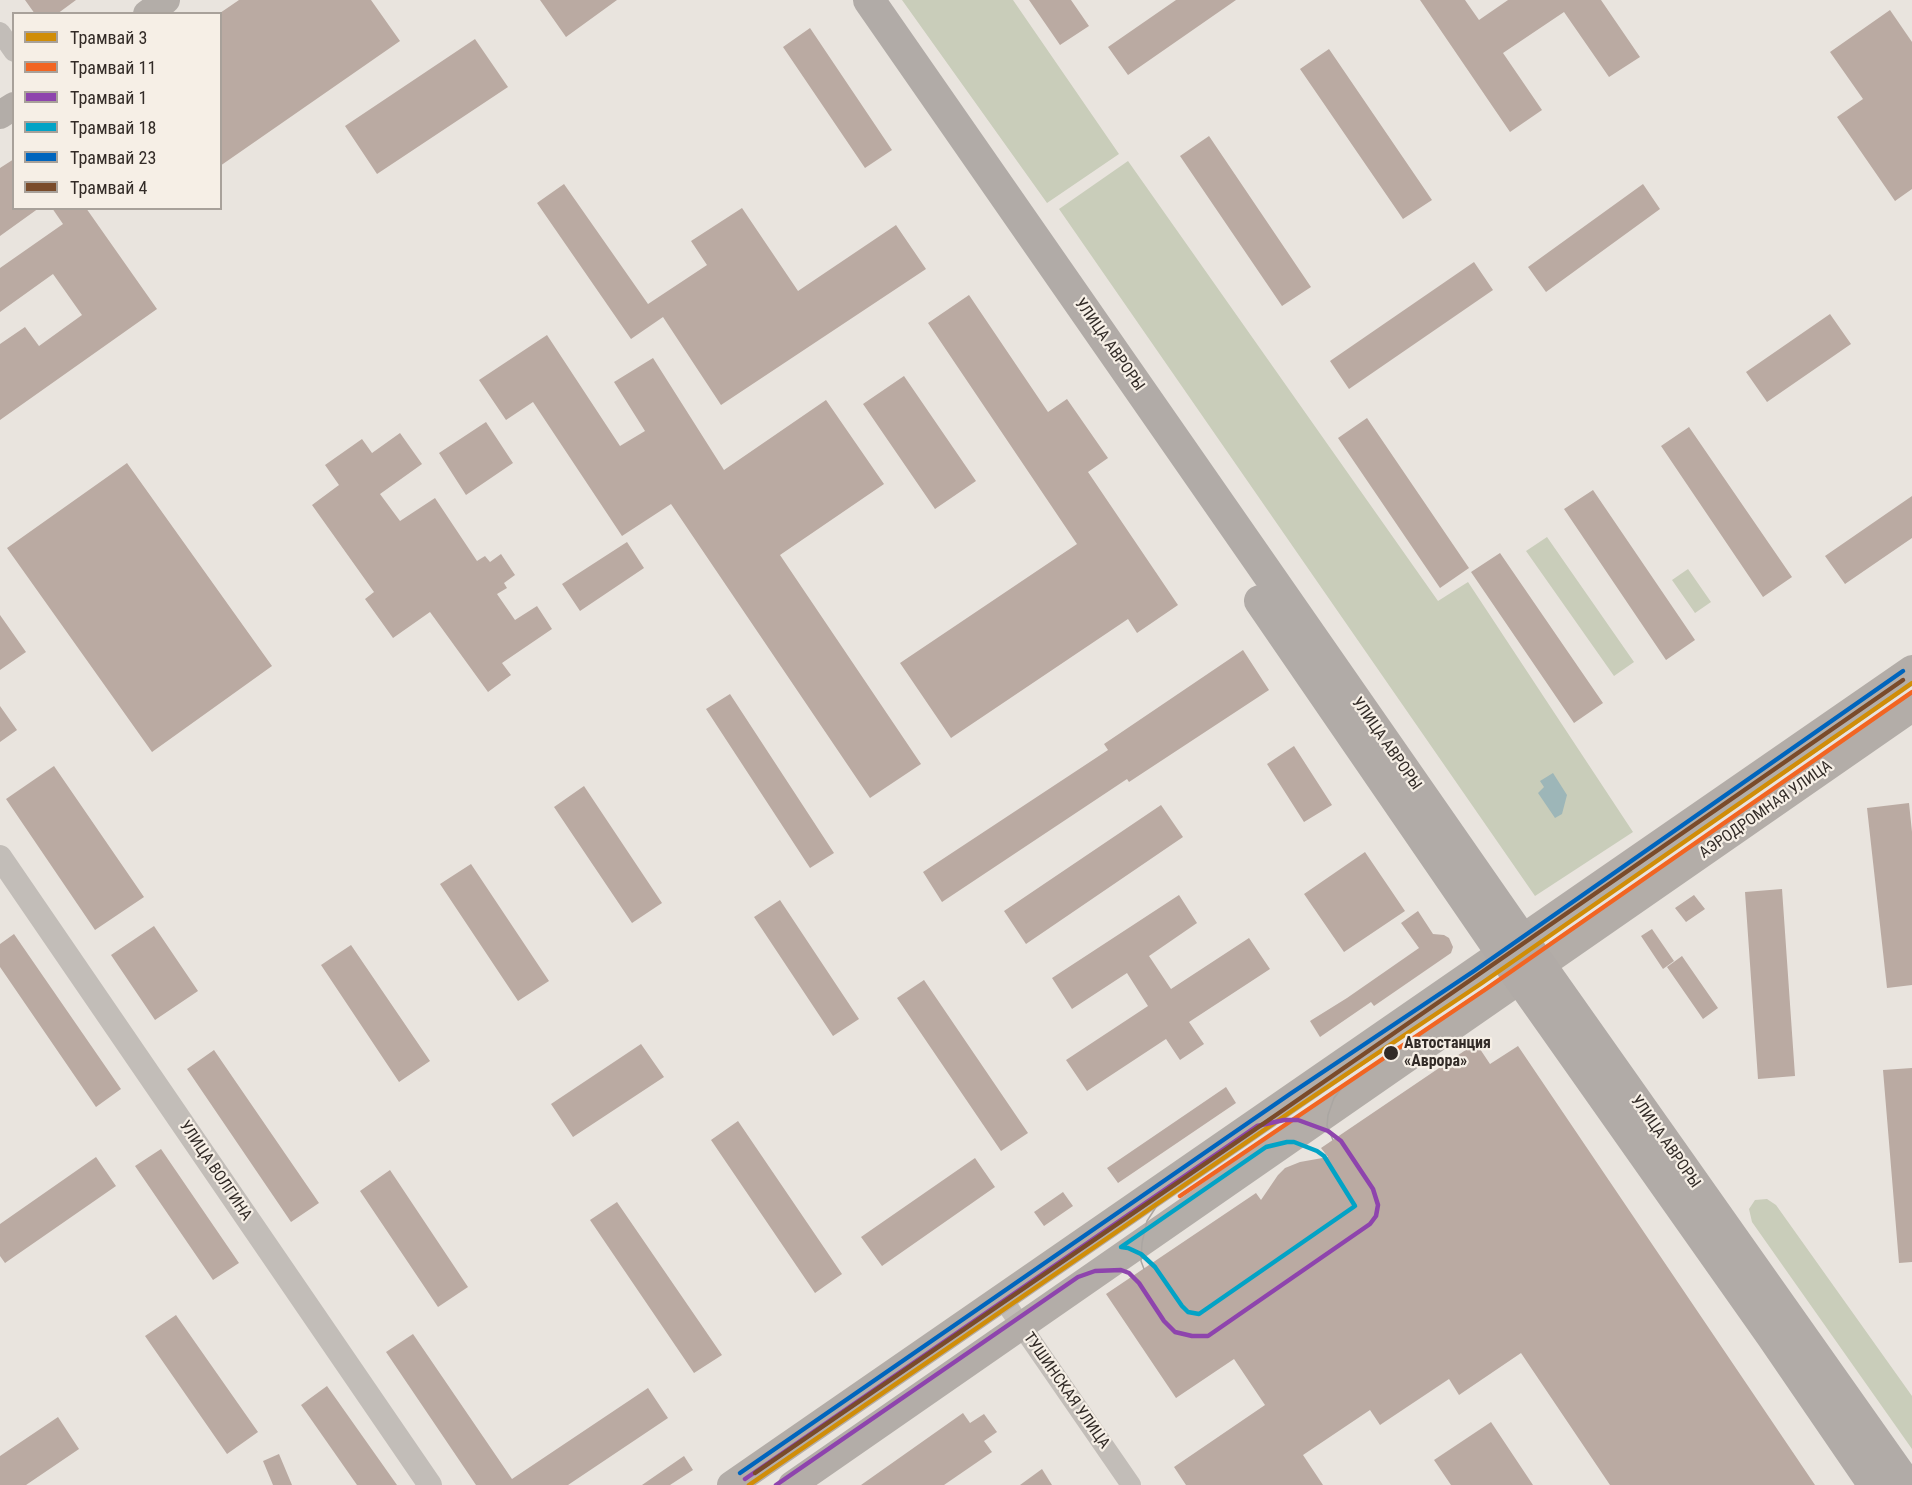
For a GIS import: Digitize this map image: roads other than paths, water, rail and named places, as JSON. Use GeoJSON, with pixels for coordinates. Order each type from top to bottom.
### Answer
{"type":"FeatureCollection","features":[{"type":"Feature","properties":{"kind":"main road"},"geometry":{"type":"LineString","coordinates":[[150,12],[166,0]]}},
{"type":"Feature","properties":{"kind":"main road","name":"УЛИЦА АВРОРЫ"},"geometry":{"type":"LineString","coordinates":[[847,0],[1511,945],[1907,1485]]}},
{"type":"Feature","properties":{"kind":"main road","name":"УЛИЦА АВРОРЫ"},"geometry":{"type":"LineString","coordinates":[[869,0],[1511,945]]}},
{"type":"Feature","properties":{"kind":"main road","name":"АЭРОДРОМНАЯ УЛИЦА"},"geometry":{"type":"LineString","coordinates":[[731,1485],[1912,669]]}},
{"type":"Feature","properties":{"kind":"main road","name":"АЭРОДРОМНАЯ УЛИЦА"},"geometry":{"type":"LineString","coordinates":[[792,1485],[1912,708]]}},
{"type":"Feature","properties":{"kind":"main road","name":"УЛИЦА АВРОРЫ"},"geometry":{"type":"LineString","coordinates":[[1531,973],[1874,1485]]}},
{"type":"Feature","properties":{"kind":"street"},"geometry":{"type":"LineString","coordinates":[[0,32],[12,49]]}},
{"type":"Feature","properties":{"kind":"street","name":"УЛИЦА ВОЛГИНА"},"geometry":{"type":"LineString","coordinates":[[0,857],[430,1485]]}},
{"type":"Feature","properties":{"kind":"street","name":"ТУШИНСКАЯ УЛИЦА"},"geometry":{"type":"LineString","coordinates":[[1002,1298],[1131,1485]]}},
{"type":"Feature","properties":{"kind":"water"},"geometry":{"type":"Polygon","coordinates":[[[1553,773],[1567,795],[1562,814],[1555,818],[1538,793],[1544,787],[1540,781],[1553,773]]]}},
{"type":"Feature","properties":{"kind":"tram line","name":"23"},"geometry":{"type":"LineString","coordinates":[[740,1473],[1290,1094],[1474,971],[1903,671]]}},
{"type":"Feature","properties":{"kind":"tram line","name":"4"},"geometry":{"type":"LineString","coordinates":[[755,1473],[1903,680]]}},
{"type":"Feature","properties":{"kind":"tram line","name":"3"},"geometry":{"type":"LineString","coordinates":[[749,1485],[1299,1106],[1482,983],[1912,683]]}},
{"type":"Feature","properties":{"kind":"tram line","name":"11"},"geometry":{"type":"LineString","coordinates":[[1180,1196],[1486,989],[1912,692]]}},
{"type":"Feature","properties":{"kind":"tram line"},"geometry":{"type":"LineString","coordinates":[[1333,1140],[1327,1126],[1328,1115],[1334,1098],[1344,1085]]}},
{"type":"Feature","properties":{"kind":"tram line","name":"1"},"geometry":{"type":"LineString","coordinates":[[745,1479],[1257,1126],[1284,1120],[1298,1120],[1328,1131],[1341,1141],[1373,1189],[1378,1205],[1376,1216],[1370,1224],[1208,1336],[1192,1336],[1175,1332],[1164,1321],[1139,1283],[1129,1273],[1121,1270],[1095,1271],[1078,1277],[776,1485]]}},
{"type":"Feature","properties":{"kind":"tram line","name":"18"},"geometry":{"type":"LineString","coordinates":[[1287,1142],[1294,1142],[1324,1156],[1355,1206],[1199,1314],[1188,1312],[1155,1267],[1141,1254],[1121,1247],[1266,1147],[1287,1142]]}},
{"type":"Feature","properties":{"kind":"tram line"},"geometry":{"type":"LineString","coordinates":[[1144,1269],[1141,1261],[1142,1243],[1147,1221],[1158,1204]]}},
{"type":"Feature","properties":{"kind":"place","name":"Автостанция «Аврора»"},"geometry":{"type":"Point","coordinates":[1391,1053]}}]}
